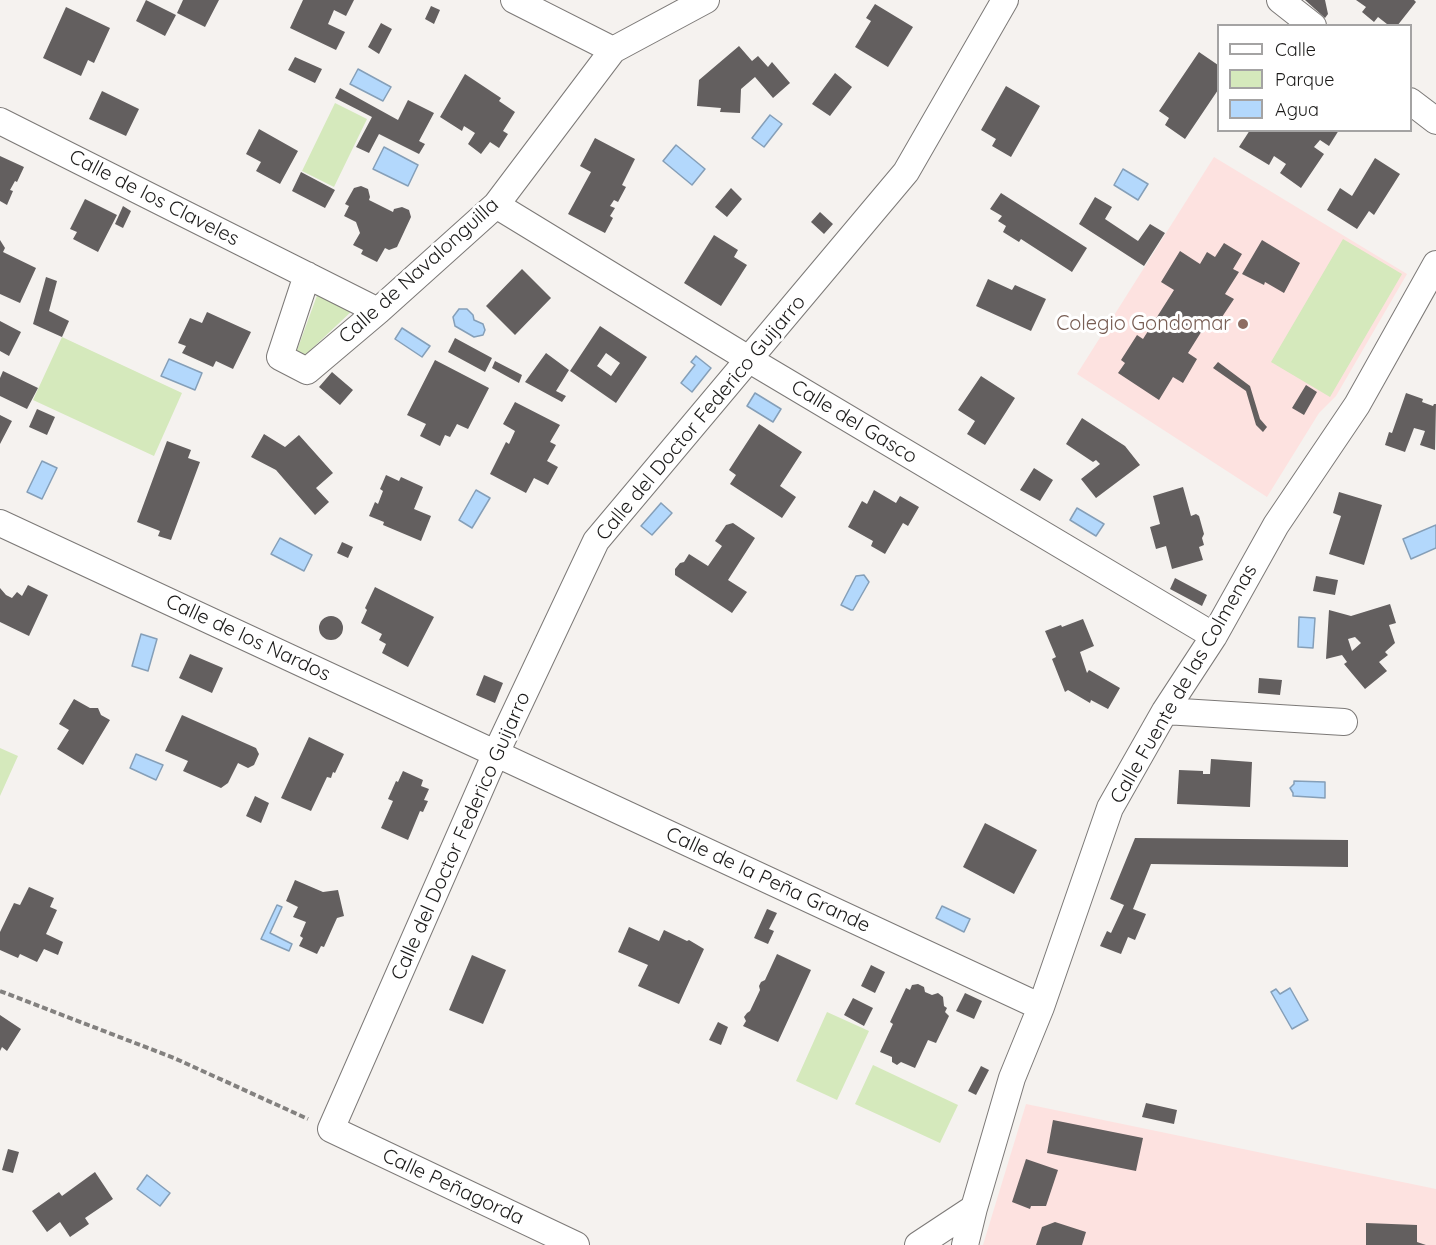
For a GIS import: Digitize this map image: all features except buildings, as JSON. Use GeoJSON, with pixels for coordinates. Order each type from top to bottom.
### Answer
{"type":"FeatureCollection","features":[{"type":"Feature","properties":{"kind":"street"},"geometry":{"type":"LineString","coordinates":[[514,0],[613,50]]}},
{"type":"Feature","properties":{"kind":"street","name":"Calle de Navalonguilla"},"geometry":{"type":"LineString","coordinates":[[307,275],[280,357],[307,371],[495,205],[613,50],[706,0]]}},
{"type":"Feature","properties":{"kind":"street","name":"Calle del Doctor Federico Guijarro"},"geometry":{"type":"LineString","coordinates":[[331,1129],[496,753],[596,541],[906,172],[1005,0]]}},
{"type":"Feature","properties":{"kind":"street"},"geometry":{"type":"LineString","coordinates":[[1280,0],[1310,24]]}},
{"type":"Feature","properties":{"kind":"street"},"geometry":{"type":"LineString","coordinates":[[1412,103],[1436,121]]}},
{"type":"Feature","properties":{"kind":"street","name":"Calle de los Claveles"},"geometry":{"type":"LineString","coordinates":[[0,121],[378,310]]}},
{"type":"Feature","properties":{"kind":"street","name":"Calle del Gasco"},"geometry":{"type":"LineString","coordinates":[[495,205],[1214,636]]}},
{"type":"Feature","properties":{"kind":"street","name":"Calle Fuente de las Colmenas"},"geometry":{"type":"LineString","coordinates":[[965,1245],[1012,1078],[1041,1007],[1110,808],[1165,711],[1214,636],[1276,525],[1357,405],[1436,264]]}},
{"type":"Feature","properties":{"kind":"street","name":"Calle de los Nardos"},"geometry":{"type":"LineString","coordinates":[[0,523],[496,753]]}},
{"type":"Feature","properties":{"kind":"street"},"geometry":{"type":"LineString","coordinates":[[1165,711],[1344,722]]}},
{"type":"Feature","properties":{"kind":"street","name":"Calle de la Peña Grande"},"geometry":{"type":"LineString","coordinates":[[496,753],[1041,1007]]}},
{"type":"Feature","properties":{"kind":"street","name":"Calle Peñagorda"},"geometry":{"type":"LineString","coordinates":[[331,1129],[576,1245]]}},
{"type":"Feature","properties":{"kind":"street"},"geometry":{"type":"LineString","coordinates":[[918,1245],[974,1208]]}},
{"type":"Feature","properties":{"kind":"path"},"geometry":{"type":"LineString","coordinates":[[0,991],[174,1058],[331,1129]]}},
{"type":"Feature","properties":{"kind":"shaded area","name":"Colegio Gondomar"},"geometry":{"type":"Polygon","coordinates":[[[1214,157],[1407,274],[1336,396],[1319,413],[1267,497],[1077,374],[1214,157]]]}},
{"type":"Feature","properties":{"kind":"shaded area"},"geometry":{"type":"Polygon","coordinates":[[[1026,1104],[1436,1189],[1436,1245],[983,1245],[1026,1104]]]}},
{"type":"Feature","properties":{"kind":"green space"},"geometry":{"type":"Polygon","coordinates":[[[335,103],[367,119],[334,187],[302,171],[335,103]]]}},
{"type":"Feature","properties":{"kind":"green space"},"geometry":{"type":"Polygon","coordinates":[[[1343,239],[1402,274],[1330,397],[1271,362],[1343,239]]]}},
{"type":"Feature","properties":{"kind":"green space"},"geometry":{"type":"Polygon","coordinates":[[[319,290],[354,309],[302,358],[296,353],[319,290]]]}},
{"type":"Feature","properties":{"kind":"green space"},"geometry":{"type":"Polygon","coordinates":[[[62,337],[182,393],[154,456],[33,400],[62,337]]]}},
{"type":"Feature","properties":{"kind":"green space"},"geometry":{"type":"Polygon","coordinates":[[[0,748],[18,756],[0,796],[0,748]]]}},
{"type":"Feature","properties":{"kind":"green space"},"geometry":{"type":"Polygon","coordinates":[[[827,1012],[869,1031],[837,1100],[796,1081],[827,1012]]]}},
{"type":"Feature","properties":{"kind":"green space"},"geometry":{"type":"Polygon","coordinates":[[[873,1065],[958,1105],[940,1143],[855,1104],[873,1065]]]}},
{"type":"Feature","properties":{"kind":"water"},"geometry":{"type":"Polygon","coordinates":[[[358,69],[391,87],[383,101],[350,84],[358,69]]]}},
{"type":"Feature","properties":{"kind":"water"},"geometry":{"type":"Polygon","coordinates":[[[770,115],[782,124],[764,147],[752,138],[770,115]]]}},
{"type":"Feature","properties":{"kind":"water"},"geometry":{"type":"Polygon","coordinates":[[[676,145],[705,169],[692,185],[663,161],[676,145]]]}},
{"type":"Feature","properties":{"kind":"water"},"geometry":{"type":"Polygon","coordinates":[[[384,147],[418,165],[408,186],[373,169],[384,147]]]}},
{"type":"Feature","properties":{"kind":"water"},"geometry":{"type":"Polygon","coordinates":[[[1123,169],[1148,184],[1138,200],[1114,185],[1123,169]]]}},
{"type":"Feature","properties":{"kind":"water"},"geometry":{"type":"Polygon","coordinates":[[[459,309],[467,309],[473,315],[474,320],[483,324],[485,330],[483,335],[474,337],[455,326],[453,317],[459,309]]]}},
{"type":"Feature","properties":{"kind":"water"},"geometry":{"type":"Polygon","coordinates":[[[402,328],[430,346],[422,357],[395,339],[402,328]]]}},
{"type":"Feature","properties":{"kind":"water"},"geometry":{"type":"Polygon","coordinates":[[[696,356],[711,368],[692,392],[681,383],[695,365],[691,362],[696,356]]]}},
{"type":"Feature","properties":{"kind":"water"},"geometry":{"type":"Polygon","coordinates":[[[169,359],[202,373],[195,390],[161,376],[169,359]]]}},
{"type":"Feature","properties":{"kind":"water"},"geometry":{"type":"Polygon","coordinates":[[[755,393],[781,409],[773,422],[747,406],[755,393]]]}},
{"type":"Feature","properties":{"kind":"water"},"geometry":{"type":"Polygon","coordinates":[[[42,461],[57,468],[42,499],[27,492],[42,461]]]}},
{"type":"Feature","properties":{"kind":"water"},"geometry":{"type":"Polygon","coordinates":[[[476,490],[490,498],[472,528],[459,520],[476,490]]]}},
{"type":"Feature","properties":{"kind":"water"},"geometry":{"type":"Polygon","coordinates":[[[661,503],[672,513],[652,535],[641,526],[661,503]]]}},
{"type":"Feature","properties":{"kind":"water"},"geometry":{"type":"Polygon","coordinates":[[[1077,508],[1104,524],[1096,536],[1070,520],[1077,508]]]}},
{"type":"Feature","properties":{"kind":"water"},"geometry":{"type":"Polygon","coordinates":[[[1436,525],[1436,548],[1411,559],[1403,539],[1436,525]]]}},
{"type":"Feature","properties":{"kind":"water"},"geometry":{"type":"Polygon","coordinates":[[[280,538],[312,555],[304,571],[271,554],[280,538]]]}},
{"type":"Feature","properties":{"kind":"water"},"geometry":{"type":"Polygon","coordinates":[[[864,575],[869,582],[853,610],[841,605],[856,576],[864,575]]]}},
{"type":"Feature","properties":{"kind":"water"},"geometry":{"type":"Polygon","coordinates":[[[1299,617],[1315,618],[1313,648],[1298,647],[1299,617]]]}},
{"type":"Feature","properties":{"kind":"water"},"geometry":{"type":"Polygon","coordinates":[[[141,634],[157,639],[148,671],[132,666],[141,634]]]}},
{"type":"Feature","properties":{"kind":"water"},"geometry":{"type":"Polygon","coordinates":[[[136,754],[163,765],[156,780],[130,768],[136,754]]]}},
{"type":"Feature","properties":{"kind":"water"},"geometry":{"type":"Polygon","coordinates":[[[1294,781],[1325,782],[1325,798],[1293,796],[1290,788],[1294,781]]]}},
{"type":"Feature","properties":{"kind":"water"},"geometry":{"type":"Polygon","coordinates":[[[277,905],[282,907],[270,933],[292,944],[289,951],[261,939],[277,905]]]}},
{"type":"Feature","properties":{"kind":"water"},"geometry":{"type":"Polygon","coordinates":[[[942,906],[970,919],[964,932],[936,918],[942,906]]]}},
{"type":"Feature","properties":{"kind":"water"},"geometry":{"type":"Polygon","coordinates":[[[1290,988],[1308,1020],[1292,1029],[1271,992],[1276,989],[1280,994],[1290,988]]]}},
{"type":"Feature","properties":{"kind":"water"},"geometry":{"type":"Polygon","coordinates":[[[147,1175],[170,1193],[160,1206],[137,1189],[147,1175]]]}},
{"type":"Feature","properties":{"kind":"place","name":"Colegio Gondomar"},"geometry":{"type":"Point","coordinates":[1243,324]}}]}
